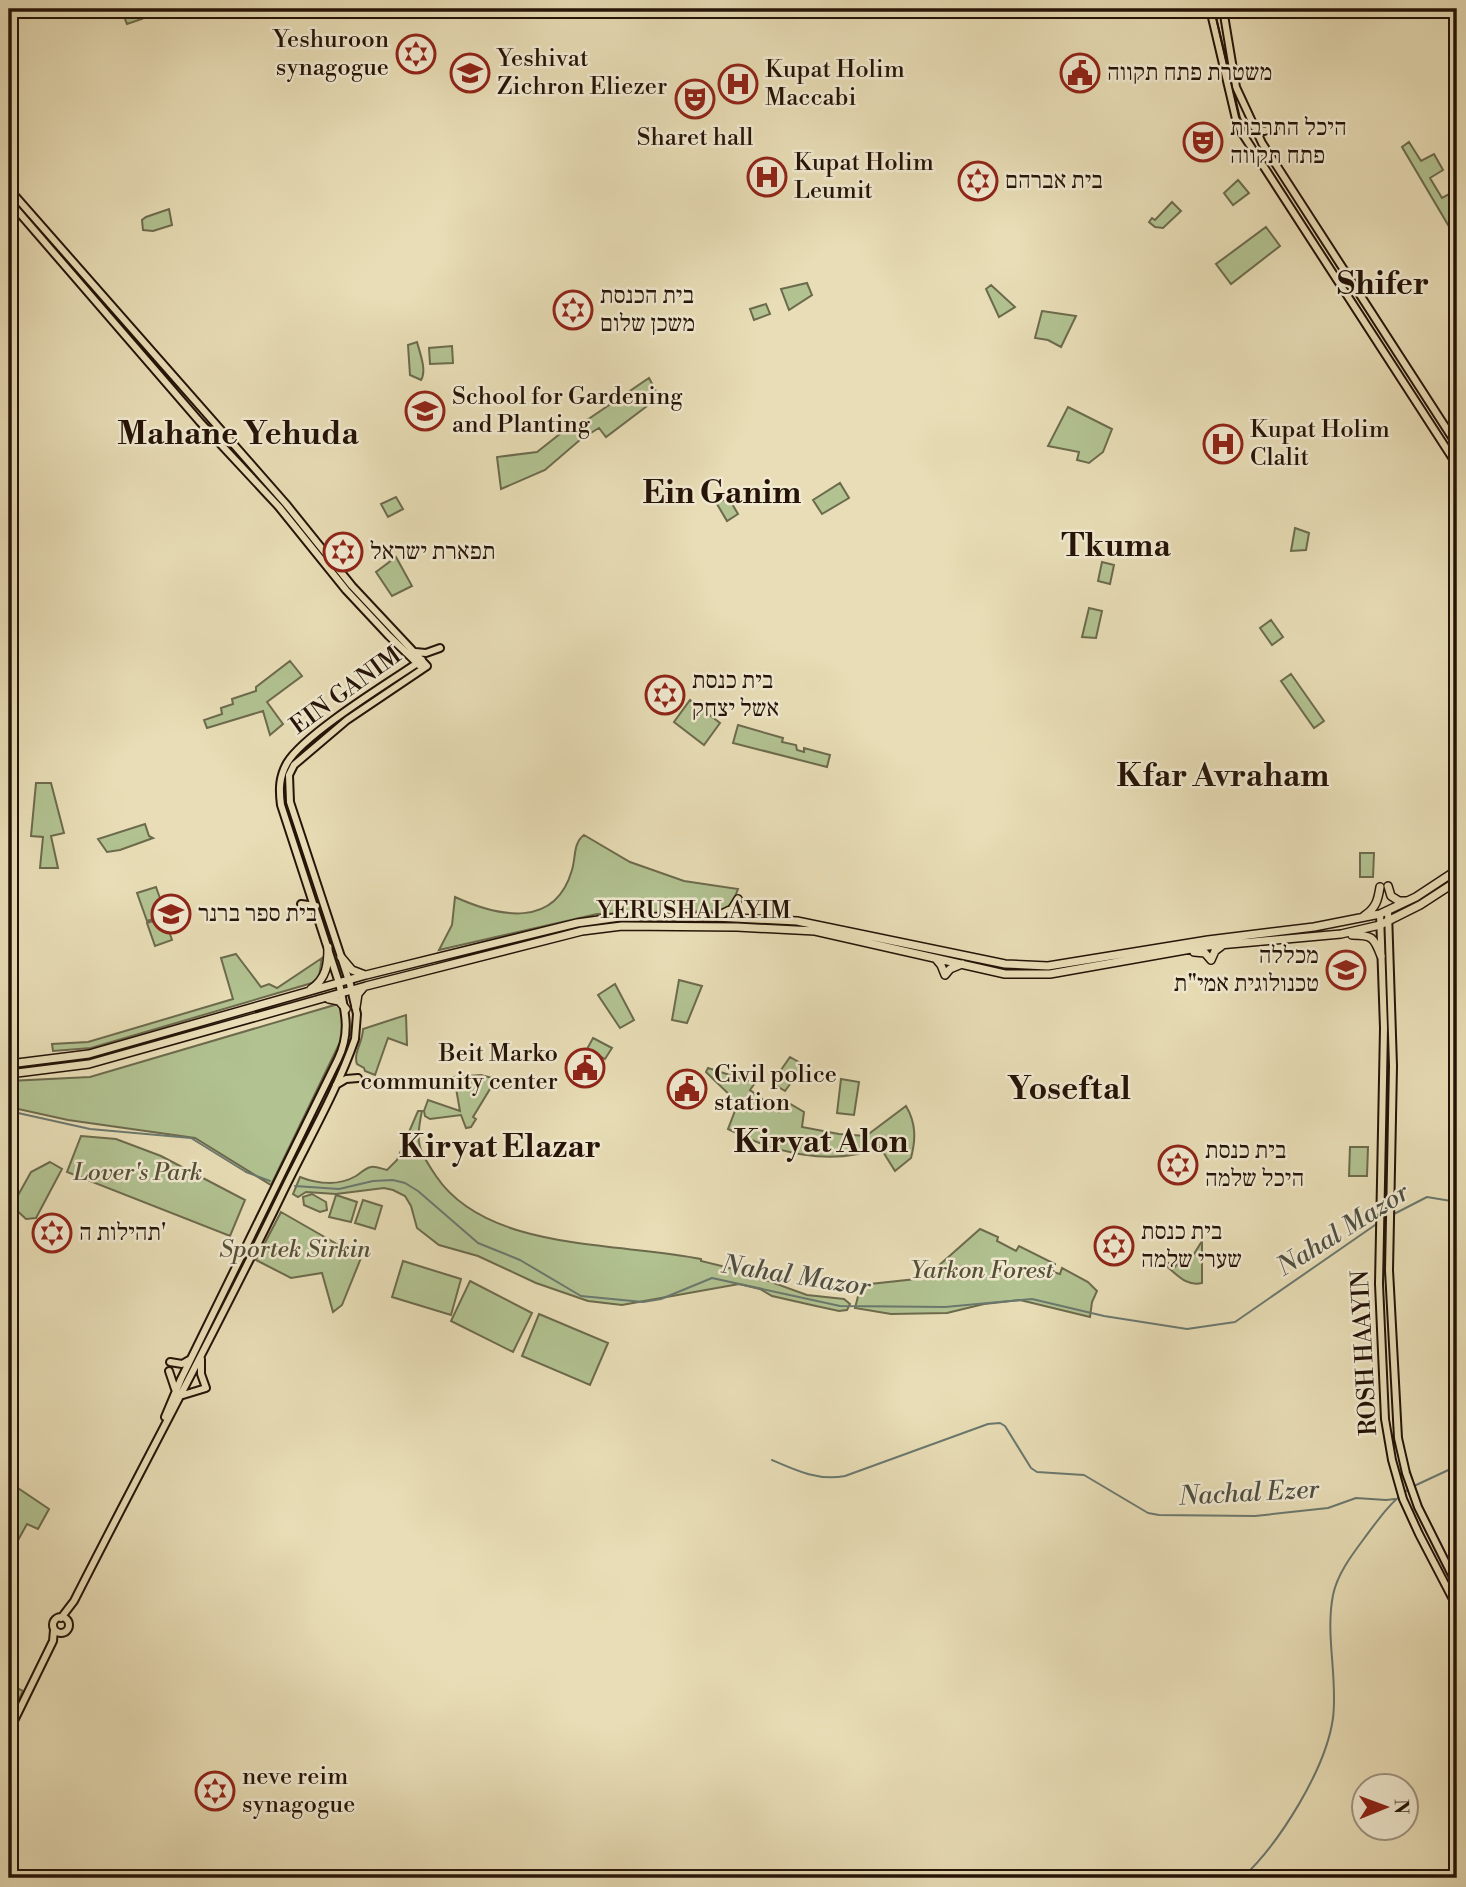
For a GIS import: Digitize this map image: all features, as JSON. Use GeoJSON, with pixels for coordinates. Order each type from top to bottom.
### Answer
{"type":"FeatureCollection","features":[{"type":"Feature","properties":{"kind":"highway","name":"YERUSHALAYIM"},"geometry":{"type":"LineString","coordinates":[[9,1063],[89,1054],[366,975],[578,923],[620,917],[752,918],[809,922],[1005,964],[1048,967],[1208,940],[1314,927],[1384,913],[1416,897],[1457,870]]}},
{"type":"Feature","properties":{"kind":"highway","name":"YERUSHALAYIM"},"geometry":{"type":"LineString","coordinates":[[9,1074],[89,1064],[366,986],[582,931],[622,926],[815,931],[1005,974],[1050,974],[1223,945],[1341,934],[1384,924],[1457,881]]}},
{"type":"Feature","properties":{"kind":"highway"},"geometry":{"type":"LineString","coordinates":[[1361,918],[1372,911],[1384,887],[1399,901],[1416,897]]}},
{"type":"Feature","properties":{"kind":"highway"},"geometry":{"type":"LineString","coordinates":[[714,917],[732,909],[738,902],[752,918]]}},
{"type":"Feature","properties":{"kind":"highway"},"geometry":{"type":"LineString","coordinates":[[1341,934],[1370,937],[1376,941],[1381,956]]}},
{"type":"Feature","properties":{"kind":"highway"},"geometry":{"type":"LineString","coordinates":[[1139,958],[1196,951],[1205,953],[1210,960],[1215,951],[1223,945]]}},
{"type":"Feature","properties":{"kind":"highway"},"geometry":{"type":"LineString","coordinates":[[305,993],[322,979],[326,971],[328,947]]}},
{"type":"Feature","properties":{"kind":"highway"},"geometry":{"type":"LineString","coordinates":[[341,957],[352,970],[366,975]]}},
{"type":"Feature","properties":{"kind":"highway"},"geometry":{"type":"LineString","coordinates":[[932,957],[942,965],[945,975],[950,969],[963,964]]}},
{"type":"Feature","properties":{"kind":"highway"},"geometry":{"type":"LineString","coordinates":[[356,1007],[358,994],[366,986]]}},
{"type":"Feature","properties":{"kind":"highway"},"geometry":{"type":"LineString","coordinates":[[318,999],[335,1000],[346,1009]]}},
{"type":"Feature","properties":{"kind":"main road"},"geometry":{"type":"LineString","coordinates":[[1210,9],[1236,119],[1242,133],[1457,465]]}},
{"type":"Feature","properties":{"kind":"main road"},"geometry":{"type":"LineString","coordinates":[[1223,9],[1236,87],[1254,127],[1457,445]]}},
{"type":"Feature","properties":{"kind":"main road"},"geometry":{"type":"LineString","coordinates":[[1254,127],[1264,131],[1275,128]]}},
{"type":"Feature","properties":{"kind":"main road"},"geometry":{"type":"LineString","coordinates":[[9,189],[420,661]]}},
{"type":"Feature","properties":{"kind":"main road"},"geometry":{"type":"LineString","coordinates":[[9,201],[200,422],[283,505],[346,590],[389,636],[420,661]]}},
{"type":"Feature","properties":{"kind":"main road"},"geometry":{"type":"LineString","coordinates":[[411,650],[422,653],[440,648]]}},
{"type":"Feature","properties":{"kind":"main road","name":"EIN GANIM"},"geometry":{"type":"LineString","coordinates":[[177,1396],[254,1252],[355,1039],[356,1007],[352,990],[290,803],[289,775],[293,765],[319,742],[425,668],[420,661],[309,740],[288,760],[282,774],[279,789],[281,805],[316,906],[346,1009]]}},
{"type":"Feature","properties":{"kind":"main road"},"geometry":{"type":"LineString","coordinates":[[301,904],[316,906]]}},
{"type":"Feature","properties":{"kind":"main road","name":"ROSH HAAYIN"},"geometry":{"type":"LineString","coordinates":[[1384,913],[1393,1066],[1389,1270],[1398,1438],[1412,1491],[1428,1529],[1457,1584]]}},
{"type":"Feature","properties":{"kind":"main road","name":"ROSH HAAYIN"},"geometry":{"type":"LineString","coordinates":[[1384,924],[1381,956],[1384,1028],[1380,1347],[1385,1419],[1392,1460],[1403,1499],[1457,1607]]}},
{"type":"Feature","properties":{"kind":"main road"},"geometry":{"type":"LineString","coordinates":[[9,1731],[49,1649],[54,1621],[61,1618],[74,1601],[162,1427],[193,1356],[341,1052],[346,1035],[346,1009]]}},
{"type":"Feature","properties":{"kind":"main road"},"geometry":{"type":"LineString","coordinates":[[334,1086],[342,1080],[358,1078]]}},
{"type":"Feature","properties":{"kind":"main road"},"geometry":{"type":"LineString","coordinates":[[177,1396],[187,1392],[204,1391],[206,1388],[201,1374],[202,1353]]}},
{"type":"Feature","properties":{"kind":"main road"},"geometry":{"type":"LineString","coordinates":[[170,1362],[182,1364],[193,1356]]}},
{"type":"Feature","properties":{"kind":"main road"},"geometry":{"type":"LineString","coordinates":[[169,1371],[177,1396]]}},
{"type":"Feature","properties":{"kind":"main road"},"geometry":{"type":"LineString","coordinates":[[49,1649],[68,1629],[74,1601]]}},
{"type":"Feature","properties":{"kind":"main road"},"geometry":{"type":"LineString","coordinates":[[61,1618],[68,1622]]}},
{"type":"Feature","properties":{"kind":"main road"},"geometry":{"type":"LineString","coordinates":[[54,1630],[62,1633]]}},
{"type":"Feature","properties":{"kind":"green space"},"geometry":{"type":"Polygon","coordinates":[[[121,9],[138,9],[142,19],[127,24],[121,9]]]}},
{"type":"Feature","properties":{"kind":"green space"},"geometry":{"type":"Polygon","coordinates":[[[1409,142],[1421,161],[1434,154],[1443,170],[1430,178],[1442,198],[1457,190],[1457,240],[1402,147],[1409,142]]]}},
{"type":"Feature","properties":{"kind":"green space"},"geometry":{"type":"Polygon","coordinates":[[[1238,180],[1249,193],[1233,205],[1224,193],[1238,180]]]}},
{"type":"Feature","properties":{"kind":"green space"},"geometry":{"type":"Polygon","coordinates":[[[1172,202],[1181,211],[1163,228],[1155,227],[1149,222],[1152,218],[1155,220],[1172,202]]]}},
{"type":"Feature","properties":{"kind":"green space"},"geometry":{"type":"Polygon","coordinates":[[[169,209],[172,225],[153,231],[143,230],[142,220],[169,209]]]}},
{"type":"Feature","properties":{"kind":"green space"},"geometry":{"type":"Polygon","coordinates":[[[1266,227],[1280,246],[1231,284],[1216,264],[1266,227]]]}},
{"type":"Feature","properties":{"kind":"green space"},"geometry":{"type":"Polygon","coordinates":[[[807,283],[812,295],[789,310],[781,289],[807,283]]]}},
{"type":"Feature","properties":{"kind":"green space"},"geometry":{"type":"Polygon","coordinates":[[[991,285],[1015,307],[999,317],[986,289],[991,285]]]}},
{"type":"Feature","properties":{"kind":"green space"},"geometry":{"type":"Polygon","coordinates":[[[766,304],[770,314],[754,320],[750,309],[766,304]]]}},
{"type":"Feature","properties":{"kind":"green space"},"geometry":{"type":"Polygon","coordinates":[[[1042,311],[1076,316],[1061,347],[1048,340],[1035,338],[1042,311]]]}},
{"type":"Feature","properties":{"kind":"green space"},"geometry":{"type":"Polygon","coordinates":[[[417,342],[423,367],[421,380],[410,375],[408,345],[417,342]]]}},
{"type":"Feature","properties":{"kind":"green space"},"geometry":{"type":"Polygon","coordinates":[[[452,346],[453,363],[430,364],[429,348],[452,346]]]}},
{"type":"Feature","properties":{"kind":"green space"},"geometry":{"type":"Polygon","coordinates":[[[649,378],[659,397],[606,437],[599,428],[581,439],[545,470],[501,489],[497,457],[537,452],[575,422],[584,422],[649,378]]]}},
{"type":"Feature","properties":{"kind":"green space"},"geometry":{"type":"Polygon","coordinates":[[[1068,407],[1112,429],[1103,452],[1089,463],[1077,460],[1079,452],[1048,446],[1068,407]]]}},
{"type":"Feature","properties":{"kind":"green space"},"geometry":{"type":"Polygon","coordinates":[[[840,483],[849,498],[822,514],[813,500],[840,483]]]}},
{"type":"Feature","properties":{"kind":"green space"},"geometry":{"type":"Polygon","coordinates":[[[396,497],[403,509],[388,517],[381,504],[396,497]]]}},
{"type":"Feature","properties":{"kind":"green space"},"geometry":{"type":"Polygon","coordinates":[[[728,497],[738,514],[727,521],[717,504],[728,497]]]}},
{"type":"Feature","properties":{"kind":"green space"},"geometry":{"type":"Polygon","coordinates":[[[1295,528],[1309,533],[1306,550],[1291,551],[1295,528]]]}},
{"type":"Feature","properties":{"kind":"green space"},"geometry":{"type":"Polygon","coordinates":[[[396,557],[412,586],[392,596],[376,572],[396,557]]]}},
{"type":"Feature","properties":{"kind":"green space"},"geometry":{"type":"Polygon","coordinates":[[[1102,562],[1114,565],[1110,584],[1098,581],[1102,562]]]}},
{"type":"Feature","properties":{"kind":"green space"},"geometry":{"type":"Polygon","coordinates":[[[1089,608],[1102,611],[1096,638],[1082,637],[1089,608]]]}},
{"type":"Feature","properties":{"kind":"green space"},"geometry":{"type":"Polygon","coordinates":[[[1271,620],[1283,637],[1272,645],[1260,628],[1271,620]]]}},
{"type":"Feature","properties":{"kind":"green space"},"geometry":{"type":"Polygon","coordinates":[[[290,661],[302,676],[267,702],[283,724],[270,735],[263,711],[207,728],[204,720],[222,714],[221,708],[233,704],[232,699],[256,691],[256,687],[290,661]]]}},
{"type":"Feature","properties":{"kind":"green space"},"geometry":{"type":"Polygon","coordinates":[[[1291,674],[1324,721],[1314,728],[1281,681],[1291,674]]]}},
{"type":"Feature","properties":{"kind":"green space"},"geometry":{"type":"Polygon","coordinates":[[[690,700],[720,723],[704,745],[674,722],[690,700]]]}},
{"type":"Feature","properties":{"kind":"green space"},"geometry":{"type":"Polygon","coordinates":[[[738,725],[783,738],[782,742],[796,745],[797,750],[804,752],[804,748],[830,755],[827,767],[733,743],[738,725]]]}},
{"type":"Feature","properties":{"kind":"green space"},"geometry":{"type":"Polygon","coordinates":[[[36,783],[51,783],[64,833],[51,836],[58,868],[40,868],[43,837],[31,836],[36,783]]]}},
{"type":"Feature","properties":{"kind":"green space"},"geometry":{"type":"Polygon","coordinates":[[[145,824],[149,836],[153,838],[120,850],[107,852],[98,839],[145,824]]]}},
{"type":"Feature","properties":{"kind":"green space"},"geometry":{"type":"Polygon","coordinates":[[[584,835],[630,862],[684,881],[738,889],[724,909],[597,914],[439,950],[452,925],[455,897],[489,910],[507,913],[539,910],[553,902],[564,889],[572,870],[576,846],[584,835]]]}},
{"type":"Feature","properties":{"kind":"green space"},"geometry":{"type":"Polygon","coordinates":[[[1360,853],[1374,853],[1373,877],[1360,877],[1360,853]]]}},
{"type":"Feature","properties":{"kind":"green space"},"geometry":{"type":"Polygon","coordinates":[[[156,887],[166,915],[147,921],[137,893],[156,887]]]}},
{"type":"Feature","properties":{"kind":"green space"},"geometry":{"type":"Polygon","coordinates":[[[164,917],[172,940],[155,946],[147,923],[164,917]]]}},
{"type":"Feature","properties":{"kind":"green space"},"geometry":{"type":"Polygon","coordinates":[[[236,954],[261,987],[269,984],[277,988],[322,958],[319,977],[312,983],[91,1048],[53,1051],[52,1044],[88,1042],[233,999],[221,958],[236,954]]]}},
{"type":"Feature","properties":{"kind":"green space"},"geometry":{"type":"Polygon","coordinates":[[[679,980],[702,986],[687,1023],[672,1020],[679,980]]]}},
{"type":"Feature","properties":{"kind":"green space"},"geometry":{"type":"Polygon","coordinates":[[[615,984],[634,1020],[620,1028],[598,995],[615,984]]]}},
{"type":"Feature","properties":{"kind":"green space"},"geometry":{"type":"Polygon","coordinates":[[[338,1004],[343,1009],[343,1036],[271,1185],[195,1138],[68,1120],[9,1107],[9,1081],[90,1077],[338,1004]]]}},
{"type":"Feature","properties":{"kind":"green space"},"geometry":{"type":"Polygon","coordinates":[[[406,1015],[407,1045],[388,1038],[375,1075],[365,1071],[356,1060],[363,1029],[406,1015]]]}},
{"type":"Feature","properties":{"kind":"green space"},"geometry":{"type":"Polygon","coordinates":[[[593,1038],[612,1048],[605,1059],[587,1049],[593,1038]]]}},
{"type":"Feature","properties":{"kind":"green space"},"geometry":{"type":"Polygon","coordinates":[[[790,1057],[804,1065],[785,1091],[772,1083],[790,1057]]]}},
{"type":"Feature","properties":{"kind":"green space"},"geometry":{"type":"Polygon","coordinates":[[[708,1068],[755,1083],[750,1090],[779,1112],[787,1102],[804,1112],[802,1127],[866,1136],[906,1106],[914,1131],[911,1158],[895,1171],[880,1147],[861,1153],[822,1157],[783,1150],[745,1137],[728,1129],[738,1103],[706,1072],[708,1068]]]}},
{"type":"Feature","properties":{"kind":"green space"},"geometry":{"type":"Polygon","coordinates":[[[481,1075],[496,1079],[473,1117],[476,1119],[471,1127],[466,1128],[461,1115],[430,1119],[425,1116],[428,1100],[460,1111],[454,1077],[481,1075]]]}},
{"type":"Feature","properties":{"kind":"green space"},"geometry":{"type":"Polygon","coordinates":[[[841,1079],[859,1082],[854,1115],[837,1113],[841,1079]]]}},
{"type":"Feature","properties":{"kind":"green space"},"geometry":{"type":"Polygon","coordinates":[[[418,1111],[422,1111],[420,1145],[430,1167],[459,1201],[487,1219],[557,1240],[701,1259],[807,1295],[844,1299],[850,1304],[847,1310],[839,1311],[772,1296],[760,1289],[739,1284],[622,1305],[588,1301],[536,1283],[478,1256],[439,1245],[417,1228],[411,1206],[405,1196],[393,1190],[384,1188],[336,1194],[306,1192],[298,1197],[293,1194],[300,1177],[336,1183],[356,1176],[367,1168],[387,1170],[397,1160],[418,1111]]]}},
{"type":"Feature","properties":{"kind":"green space","name":"Lover's Park"},"geometry":{"type":"Polygon","coordinates":[[[81,1136],[116,1139],[161,1156],[245,1200],[230,1236],[67,1172],[81,1136]]]}},
{"type":"Feature","properties":{"kind":"green space"},"geometry":{"type":"Polygon","coordinates":[[[1350,1147],[1368,1147],[1367,1176],[1349,1176],[1350,1147]]]}},
{"type":"Feature","properties":{"kind":"green space"},"geometry":{"type":"Polygon","coordinates":[[[50,1162],[62,1169],[36,1218],[26,1219],[12,1206],[31,1172],[50,1162]]]}},
{"type":"Feature","properties":{"kind":"green space"},"geometry":{"type":"Polygon","coordinates":[[[312,1194],[326,1202],[327,1210],[320,1212],[304,1205],[303,1197],[312,1194]]]}},
{"type":"Feature","properties":{"kind":"green space"},"geometry":{"type":"Polygon","coordinates":[[[336,1195],[357,1202],[351,1222],[329,1217],[336,1195]]]}},
{"type":"Feature","properties":{"kind":"green space"},"geometry":{"type":"Polygon","coordinates":[[[363,1200],[382,1206],[375,1229],[355,1223],[363,1200]]]}},
{"type":"Feature","properties":{"kind":"green space","name":"Sportek Sirkin"},"geometry":{"type":"Polygon","coordinates":[[[281,1212],[361,1258],[342,1305],[333,1312],[322,1273],[291,1278],[256,1260],[281,1212]]]}},
{"type":"Feature","properties":{"kind":"green space","name":"Yarkon Forest"},"geometry":{"type":"Polygon","coordinates":[[[980,1229],[998,1237],[997,1241],[1016,1251],[1019,1246],[1055,1264],[1053,1272],[1060,1274],[1062,1268],[1088,1282],[1097,1291],[1090,1317],[1020,1300],[984,1304],[947,1313],[891,1314],[855,1308],[861,1285],[916,1279],[936,1268],[980,1229]]]}},
{"type":"Feature","properties":{"kind":"green space"},"geometry":{"type":"Polygon","coordinates":[[[1202,1241],[1202,1283],[1185,1281],[1162,1263],[1164,1260],[1175,1267],[1181,1258],[1189,1262],[1202,1241]]]}},
{"type":"Feature","properties":{"kind":"green space"},"geometry":{"type":"Polygon","coordinates":[[[403,1261],[461,1279],[451,1315],[392,1297],[403,1261]]]}},
{"type":"Feature","properties":{"kind":"green space"},"geometry":{"type":"Polygon","coordinates":[[[470,1281],[532,1313],[513,1352],[451,1321],[470,1281]]]}},
{"type":"Feature","properties":{"kind":"green space"},"geometry":{"type":"Polygon","coordinates":[[[539,1314],[608,1343],[590,1385],[522,1356],[539,1314]]]}},
{"type":"Feature","properties":{"kind":"green space"},"geometry":{"type":"Polygon","coordinates":[[[9,1482],[49,1509],[38,1529],[27,1524],[17,1542],[12,1539],[9,1545],[9,1482]]]}},
{"type":"Feature","properties":{"kind":"green space"},"geometry":{"type":"Polygon","coordinates":[[[9,1684],[23,1691],[9,1720],[9,1684]]]}},
{"type":"Feature","properties":{"kind":"waterway","name":"Nahal Mazor"},"geometry":{"type":"LineString","coordinates":[[9,1111],[90,1129],[191,1138],[246,1172],[270,1181]]}},
{"type":"Feature","properties":{"kind":"waterway","name":"Nahal Mazor"},"geometry":{"type":"LineString","coordinates":[[295,1186],[339,1189],[373,1181],[393,1180],[405,1183],[478,1243],[520,1260],[581,1296],[643,1302],[661,1299],[712,1278],[840,1306],[945,1307],[1032,1299],[1104,1316],[1187,1329],[1235,1322],[1378,1223]]}},
{"type":"Feature","properties":{"kind":"waterway","name":"Nahal Mazor"},"geometry":{"type":"LineString","coordinates":[[1392,1215],[1427,1197],[1457,1202]]}},
{"type":"Feature","properties":{"kind":"waterway","name":"Nachal Ezer"},"geometry":{"type":"LineString","coordinates":[[772,1460],[817,1476],[845,1476],[988,1424],[1000,1423],[1005,1426],[1031,1468],[1037,1472],[1084,1475],[1148,1513],[1255,1516],[1328,1508],[1356,1498],[1395,1499]]}},
{"type":"Feature","properties":{"kind":"waterway"},"geometry":{"type":"LineString","coordinates":[[1414,1486],[1457,1466]]}},
{"type":"Feature","properties":{"kind":"waterway"},"geometry":{"type":"LineString","coordinates":[[1242,1878],[1271,1846],[1299,1804],[1329,1738],[1334,1703],[1330,1626],[1333,1595],[1338,1580],[1349,1559],[1379,1519],[1395,1500],[1409,1489]]}},
{"type":"Feature","properties":{"kind":"tram line"},"geometry":{"type":"LineString","coordinates":[[1214,9],[1239,117],[1248,131]]}},
{"type":"Feature","properties":{"kind":"place","name":"Yeshuroon synagogue"},"geometry":{"type":"Point","coordinates":[416,54]}},
{"type":"Feature","properties":{"kind":"place","name":"Yeshivat Zichron Eliezer"},"geometry":{"type":"Point","coordinates":[470,73]}},
{"type":"Feature","properties":{"kind":"place","name":"משטרת פתח תקווה"},"geometry":{"type":"Point","coordinates":[1080,73]}},
{"type":"Feature","properties":{"kind":"place","name":"Kupat Holim Maccabi"},"geometry":{"type":"Point","coordinates":[738,84]}},
{"type":"Feature","properties":{"kind":"place","name":"Sharet hall"},"geometry":{"type":"Point","coordinates":[695,99]}},
{"type":"Feature","properties":{"kind":"place","name":"היכל התרבות פתח תקווה"},"geometry":{"type":"Point","coordinates":[1203,142]}},
{"type":"Feature","properties":{"kind":"place","name":"Kupat Holim Leumit"},"geometry":{"type":"Point","coordinates":[767,177]}},
{"type":"Feature","properties":{"kind":"place","name":"בית אברהם"},"geometry":{"type":"Point","coordinates":[978,181]}},
{"type":"Feature","properties":{"kind":"place","name":"בית הכנסת משכן שלום"},"geometry":{"type":"Point","coordinates":[573,310]}},
{"type":"Feature","properties":{"kind":"place","name":"School for Gardening and Planting"},"geometry":{"type":"Point","coordinates":[425,411]}},
{"type":"Feature","properties":{"kind":"place","name":"Kupat Holim Clalit"},"geometry":{"type":"Point","coordinates":[1223,444]}},
{"type":"Feature","properties":{"kind":"place","name":"תפארת ישראל"},"geometry":{"type":"Point","coordinates":[343,552]}},
{"type":"Feature","properties":{"kind":"place","name":"בית כנסת אשל יצחק"},"geometry":{"type":"Point","coordinates":[665,695]}},
{"type":"Feature","properties":{"kind":"place","name":"בית ספר ברנר"},"geometry":{"type":"Point","coordinates":[171,914]}},
{"type":"Feature","properties":{"kind":"place","name":"מכללה טכנולוגית אמי\"ת"},"geometry":{"type":"Point","coordinates":[1346,970]}},
{"type":"Feature","properties":{"kind":"place","name":"Beit Marko community center"},"geometry":{"type":"Point","coordinates":[585,1068]}},
{"type":"Feature","properties":{"kind":"place","name":"Civil police station"},"geometry":{"type":"Point","coordinates":[687,1089]}},
{"type":"Feature","properties":{"kind":"place","name":"בית כנסת היכל שלמה"},"geometry":{"type":"Point","coordinates":[1178,1165]}},
{"type":"Feature","properties":{"kind":"place","name":"תהילות ה'"},"geometry":{"type":"Point","coordinates":[52,1233]}},
{"type":"Feature","properties":{"kind":"place","name":"בית כנסת שערי שלמה"},"geometry":{"type":"Point","coordinates":[1114,1246]}},
{"type":"Feature","properties":{"kind":"place","name":"neve reim synagogue"},"geometry":{"type":"Point","coordinates":[215,1791]}},
{"type":"Feature","properties":{"kind":"district","name":"Shifer"},"geometry":{"type":"Point","coordinates":[1383,284]}},
{"type":"Feature","properties":{"kind":"district","name":"Mahane Yehuda"},"geometry":{"type":"Point","coordinates":[238,434]}},
{"type":"Feature","properties":{"kind":"district","name":"Ein Ganim"},"geometry":{"type":"Point","coordinates":[722,493]}},
{"type":"Feature","properties":{"kind":"district","name":"Tkuma"},"geometry":{"type":"Point","coordinates":[1116,546]}},
{"type":"Feature","properties":{"kind":"district","name":"Kfar Avraham"},"geometry":{"type":"Point","coordinates":[1223,776]}},
{"type":"Feature","properties":{"kind":"district","name":"Yoseftal"},"geometry":{"type":"Point","coordinates":[1069,1089]}},
{"type":"Feature","properties":{"kind":"district","name":"Kiryat Alon"},"geometry":{"type":"Point","coordinates":[821,1142]}},
{"type":"Feature","properties":{"kind":"district","name":"Kiryat Elazar"},"geometry":{"type":"Point","coordinates":[500,1147]}}]}
